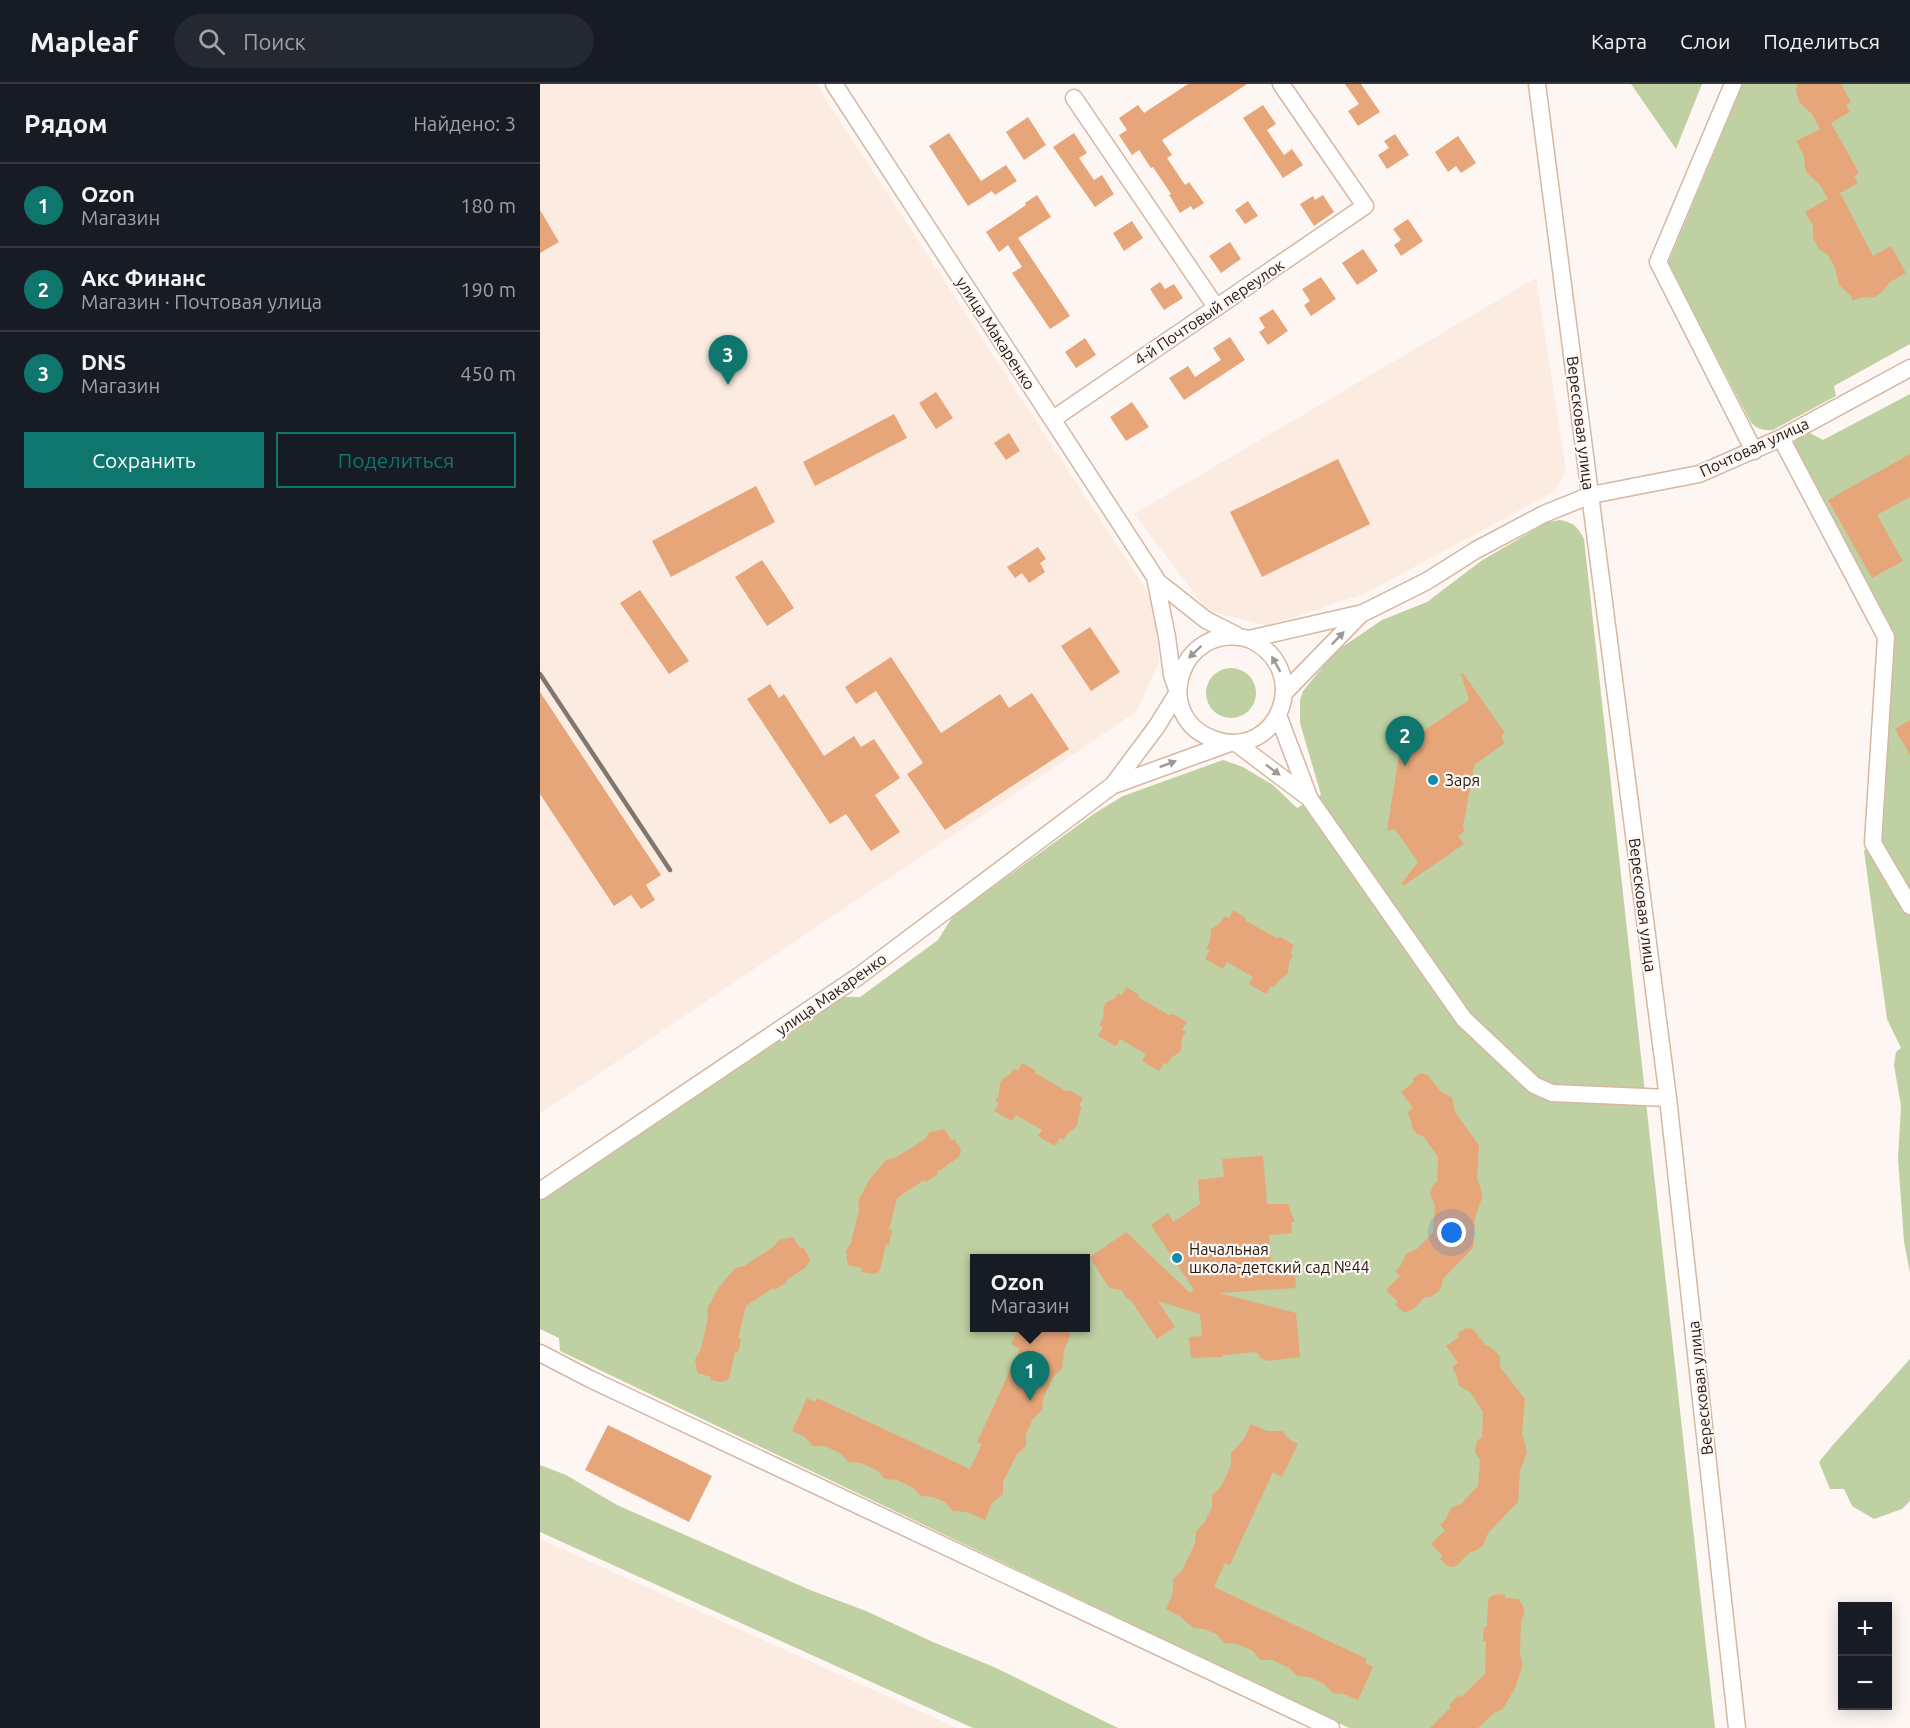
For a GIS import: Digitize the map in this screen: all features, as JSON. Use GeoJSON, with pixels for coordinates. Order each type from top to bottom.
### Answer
{"type":"FeatureCollection","features":[{"type":"Feature","properties":{"kind":"street","name":"улица Макаренко"},"geometry":{"type":"LineString","coordinates":[[834,84],[1158,582],[1206,620],[1246,638]]}},
{"type":"Feature","properties":{"kind":"street","name":"4-й Почтовый переулок"},"geometry":{"type":"LineString","coordinates":[[1053,418],[1365,206],[1281,84]]}},
{"type":"Feature","properties":{"kind":"street","name":"Вересковая улица"},"geometry":{"type":"LineString","coordinates":[[1537,84],[1668,1098],[1737,1728]]}},
{"type":"Feature","properties":{"kind":"street"},"geometry":{"type":"LineString","coordinates":[[1733,84],[1658,262],[1754,451]]}},
{"type":"Feature","properties":{"kind":"street"},"geometry":{"type":"LineString","coordinates":[[1074,98],[1216,307]]}},
{"type":"Feature","properties":{"kind":"street","name":"Почтовая улица"},"geometry":{"type":"LineString","coordinates":[[1246,638],[1363,613],[1544,514],[1591,495],[1699,474],[1781,438],[1910,368]]}},
{"type":"Feature","properties":{"kind":"street"},"geometry":{"type":"LineString","coordinates":[[1781,438],[1886,637],[1873,843],[1910,906]]}},
{"type":"Feature","properties":{"kind":"street","name":"улица Макаренко"},"geometry":{"type":"LineString","coordinates":[[540,1191],[860,976],[1113,785],[1157,726],[1178,692],[1172,675],[1158,582]]}},
{"type":"Feature","properties":{"kind":"street","name":"Почтовая улица"},"geometry":{"type":"LineString","coordinates":[[1284,693],[1363,613]]}},
{"type":"Feature","properties":{"kind":"street"},"geometry":{"type":"LineString","coordinates":[[1234,636],[1246,638],[1264,648],[1276,661],[1283,677],[1284,693],[1278,715],[1263,732],[1250,739],[1233,743],[1213,739],[1191,724],[1182,708],[1178,692],[1180,675],[1193,652],[1200,646],[1216,638],[1234,636]]}},
{"type":"Feature","properties":{"kind":"street"},"geometry":{"type":"LineString","coordinates":[[1278,715],[1309,798],[1464,1019],[1534,1085],[1552,1093],[1668,1098]]}},
{"type":"Feature","properties":{"kind":"street","name":"улица Макаренко"},"geometry":{"type":"LineString","coordinates":[[1113,785],[1233,743]]}},
{"type":"Feature","properties":{"kind":"street"},"geometry":{"type":"LineString","coordinates":[[1233,743],[1309,798]]}},
{"type":"Feature","properties":{"kind":"street"},"geometry":{"type":"LineString","coordinates":[[540,1353],[590,1379],[1331,1728]]}},
{"type":"Feature","properties":{"kind":"shaded area"},"geometry":{"type":"Polygon","coordinates":[[[540,84],[816,84],[1154,602],[1159,662],[1136,712],[540,1113],[540,84]]]}},
{"type":"Feature","properties":{"kind":"shaded area"},"geometry":{"type":"Polygon","coordinates":[[[1536,278],[1566,470],[1555,491],[1364,594],[1267,626],[1207,610],[1134,514],[1536,278]]]}},
{"type":"Feature","properties":{"kind":"shaded area"},"geometry":{"type":"Polygon","coordinates":[[[540,1539],[957,1728],[540,1728],[540,1539]]]}},
{"type":"Feature","properties":{"kind":"green space"},"geometry":{"type":"Polygon","coordinates":[[[1631,84],[1702,84],[1676,149],[1631,84]]]}},
{"type":"Feature","properties":{"kind":"green space"},"geometry":{"type":"Polygon","coordinates":[[[1743,84],[1910,84],[1910,344],[1834,386],[1836,396],[1773,430],[1760,429],[1750,421],[1668,263],[1743,84]]]}},
{"type":"Feature","properties":{"kind":"green space"},"geometry":{"type":"Polygon","coordinates":[[[1910,394],[1910,1273],[1904,1242],[1898,1158],[1901,1106],[1894,1065],[1896,1052],[1901,1048],[1887,1019],[1864,851],[1883,832],[1891,635],[1793,447],[1795,441],[1808,432],[1823,440],[1910,394]]]}},
{"type":"Feature","properties":{"kind":"green space"},"geometry":{"type":"Polygon","coordinates":[[[1560,520],[1568,522],[1577,528],[1584,539],[1715,1728],[1349,1728],[560,1351],[559,1338],[540,1329],[540,1201],[844,997],[860,997],[938,940],[953,916],[1095,813],[1123,796],[1223,760],[1243,767],[1273,785],[1297,808],[1321,795],[1300,723],[1300,700],[1303,691],[1335,652],[1382,620],[1427,602],[1481,561],[1548,522],[1560,520]]]}},
{"type":"Feature","properties":{"kind":"green space"},"geometry":{"type":"Polygon","coordinates":[[[1231,668],[1240,670],[1251,679],[1256,693],[1254,702],[1245,713],[1231,718],[1222,716],[1211,707],[1206,693],[1208,684],[1217,673],[1231,668]]]}},
{"type":"Feature","properties":{"kind":"green space"},"geometry":{"type":"Polygon","coordinates":[[[1910,1359],[1910,1501],[1902,1509],[1874,1519],[1852,1506],[1844,1489],[1830,1489],[1819,1462],[1910,1359]]]}},
{"type":"Feature","properties":{"kind":"green space"},"geometry":{"type":"Polygon","coordinates":[[[540,1465],[566,1475],[617,1505],[810,1590],[866,1611],[994,1667],[1118,1728],[973,1728],[540,1532],[540,1465]]]}},
{"type":"Feature","properties":{"kind":"building"},"geometry":{"type":"Polygon","coordinates":[[[1188,84],[1247,84],[1162,140],[1172,155],[1167,158],[1185,185],[1189,182],[1204,203],[1193,210],[1191,206],[1180,213],[1169,195],[1171,194],[1153,167],[1151,168],[1139,150],[1132,155],[1119,135],[1127,130],[1119,118],[1138,105],[1144,113],[1188,84]]]}},
{"type":"Feature","properties":{"kind":"building"},"geometry":{"type":"Polygon","coordinates":[[[1345,84],[1361,84],[1380,112],[1358,126],[1348,111],[1359,104],[1345,84]]]}},
{"type":"Feature","properties":{"kind":"building"},"geometry":{"type":"Polygon","coordinates":[[[1797,84],[1841,84],[1851,102],[1846,105],[1850,112],[1831,123],[1859,173],[1854,176],[1858,183],[1840,193],[1873,256],[1891,246],[1906,273],[1890,282],[1881,293],[1874,297],[1859,298],[1853,301],[1839,285],[1835,268],[1828,255],[1819,249],[1813,238],[1813,226],[1805,212],[1828,199],[1820,185],[1807,173],[1804,156],[1796,141],[1820,129],[1812,114],[1799,102],[1797,84]]]}},
{"type":"Feature","properties":{"kind":"building"},"geometry":{"type":"Polygon","coordinates":[[[1263,105],[1276,124],[1267,130],[1284,155],[1292,149],[1303,165],[1283,178],[1243,118],[1263,105]]]}},
{"type":"Feature","properties":{"kind":"building"},"geometry":{"type":"Polygon","coordinates":[[[1028,117],[1046,145],[1024,160],[1006,132],[1028,117]]]}},
{"type":"Feature","properties":{"kind":"building"},"geometry":{"type":"Polygon","coordinates":[[[949,133],[981,181],[1006,165],[1017,181],[995,195],[992,191],[968,206],[929,146],[949,133]]]}},
{"type":"Feature","properties":{"kind":"building"},"geometry":{"type":"Polygon","coordinates":[[[1074,133],[1087,153],[1079,158],[1094,180],[1102,175],[1114,194],[1095,207],[1053,147],[1074,133]]]}},
{"type":"Feature","properties":{"kind":"building"},"geometry":{"type":"Polygon","coordinates":[[[1395,134],[1409,155],[1387,169],[1378,155],[1389,148],[1384,141],[1395,134]]]}},
{"type":"Feature","properties":{"kind":"building"},"geometry":{"type":"Polygon","coordinates":[[[1458,136],[1476,163],[1461,173],[1456,166],[1448,172],[1435,152],[1458,136]]]}},
{"type":"Feature","properties":{"kind":"building"},"geometry":{"type":"Polygon","coordinates":[[[1037,195],[1051,217],[1018,238],[1070,316],[1050,329],[1012,273],[1022,267],[1008,245],[999,252],[986,232],[1037,195]]]}},
{"type":"Feature","properties":{"kind":"building"},"geometry":{"type":"Polygon","coordinates":[[[1323,195],[1334,212],[1314,226],[1300,204],[1313,196],[1315,200],[1323,195]]]}},
{"type":"Feature","properties":{"kind":"building"},"geometry":{"type":"Polygon","coordinates":[[[1248,201],[1258,216],[1245,224],[1235,210],[1248,201]]]}},
{"type":"Feature","properties":{"kind":"building"},"geometry":{"type":"Polygon","coordinates":[[[540,210],[559,242],[540,253],[540,210]]]}},
{"type":"Feature","properties":{"kind":"building"},"geometry":{"type":"Polygon","coordinates":[[[1408,219],[1423,241],[1401,256],[1394,245],[1401,240],[1393,229],[1408,219]]]}},
{"type":"Feature","properties":{"kind":"building"},"geometry":{"type":"Polygon","coordinates":[[[1132,221],[1143,238],[1124,251],[1113,233],[1132,221]]]}},
{"type":"Feature","properties":{"kind":"building"},"geometry":{"type":"Polygon","coordinates":[[[1230,242],[1241,259],[1221,273],[1209,256],[1230,242]]]}},
{"type":"Feature","properties":{"kind":"building"},"geometry":{"type":"Polygon","coordinates":[[[1363,249],[1378,271],[1357,285],[1342,263],[1363,249]]]}},
{"type":"Feature","properties":{"kind":"building"},"geometry":{"type":"Polygon","coordinates":[[[1321,277],[1336,299],[1311,316],[1304,305],[1310,301],[1302,289],[1321,277]]]}},
{"type":"Feature","properties":{"kind":"building"},"geometry":{"type":"Polygon","coordinates":[[[1160,282],[1165,289],[1174,284],[1183,298],[1164,310],[1150,289],[1160,282]]]}},
{"type":"Feature","properties":{"kind":"building"},"geometry":{"type":"Polygon","coordinates":[[[1273,309],[1288,331],[1268,345],[1259,332],[1265,328],[1259,318],[1273,309]]]}},
{"type":"Feature","properties":{"kind":"building"},"geometry":{"type":"Polygon","coordinates":[[[1230,337],[1245,360],[1184,400],[1169,378],[1188,366],[1195,377],[1221,360],[1213,348],[1230,337]]]}},
{"type":"Feature","properties":{"kind":"building"},"geometry":{"type":"Polygon","coordinates":[[[1085,338],[1096,355],[1076,368],[1065,352],[1085,338]]]}},
{"type":"Feature","properties":{"kind":"building"},"geometry":{"type":"Polygon","coordinates":[[[936,392],[953,418],[936,429],[919,403],[936,392]]]}},
{"type":"Feature","properties":{"kind":"building"},"geometry":{"type":"Polygon","coordinates":[[[1132,402],[1149,427],[1126,441],[1110,417],[1132,402]]]}},
{"type":"Feature","properties":{"kind":"building"},"geometry":{"type":"Polygon","coordinates":[[[894,414],[907,438],[815,486],[803,462],[894,414]]]}},
{"type":"Feature","properties":{"kind":"building"},"geometry":{"type":"Polygon","coordinates":[[[1009,433],[1020,451],[1006,460],[994,443],[1009,433]]]}},
{"type":"Feature","properties":{"kind":"building"},"geometry":{"type":"Polygon","coordinates":[[[1910,454],[1910,497],[1877,515],[1903,561],[1872,578],[1828,500],[1910,454]]]}},
{"type":"Feature","properties":{"kind":"building"},"geometry":{"type":"Polygon","coordinates":[[[1338,459],[1370,524],[1262,577],[1230,512],[1338,459]]]}},
{"type":"Feature","properties":{"kind":"building"},"geometry":{"type":"Polygon","coordinates":[[[756,486],[775,522],[671,577],[652,541],[756,486]]]}},
{"type":"Feature","properties":{"kind":"building"},"geometry":{"type":"Polygon","coordinates":[[[1038,547],[1046,559],[1040,563],[1045,572],[1029,583],[1022,573],[1015,578],[1007,567],[1038,547]]]}},
{"type":"Feature","properties":{"kind":"building"},"geometry":{"type":"Polygon","coordinates":[[[762,560],[794,608],[767,626],[735,577],[762,560]]]}},
{"type":"Feature","properties":{"kind":"building"},"geometry":{"type":"Polygon","coordinates":[[[640,590],[689,661],[669,674],[620,603],[640,590]]]}},
{"type":"Feature","properties":{"kind":"building"},"geometry":{"type":"Polygon","coordinates":[[[1090,627],[1120,672],[1091,691],[1061,646],[1090,627]]]}},
{"type":"Feature","properties":{"kind":"building"},"geometry":{"type":"Polygon","coordinates":[[[891,657],[941,733],[1000,694],[1009,708],[1032,693],[1069,749],[945,830],[907,774],[923,763],[876,691],[856,704],[845,687],[891,657]]]}},
{"type":"Feature","properties":{"kind":"building","name":"Заря"},"geometry":{"type":"Polygon","coordinates":[[[1463,673],[1505,733],[1501,736],[1505,743],[1474,765],[1463,827],[1465,831],[1458,836],[1464,844],[1403,886],[1401,884],[1418,862],[1395,829],[1387,831],[1402,736],[1410,740],[1469,700],[1461,674],[1463,673]]]}},
{"type":"Feature","properties":{"kind":"building"},"geometry":{"type":"Polygon","coordinates":[[[770,684],[779,698],[784,694],[824,756],[854,736],[861,747],[874,739],[900,778],[875,795],[900,832],[871,851],[846,814],[830,824],[747,699],[770,684]]]}},
{"type":"Feature","properties":{"kind":"building"},"geometry":{"type":"Polygon","coordinates":[[[540,692],[661,875],[646,885],[655,900],[641,909],[631,895],[614,906],[540,794],[540,692]]]}},
{"type":"Feature","properties":{"kind":"building"},"geometry":{"type":"Polygon","coordinates":[[[1910,720],[1910,755],[1895,729],[1910,720]]]}},
{"type":"Feature","properties":{"kind":"building"},"geometry":{"type":"Polygon","coordinates":[[[1233,910],[1245,917],[1246,921],[1294,945],[1290,953],[1293,955],[1289,962],[1288,974],[1274,987],[1271,986],[1266,994],[1249,984],[1253,977],[1227,962],[1223,969],[1205,959],[1210,950],[1206,948],[1210,942],[1211,929],[1225,916],[1229,918],[1233,910]]]}},
{"type":"Feature","properties":{"kind":"building"},"geometry":{"type":"Polygon","coordinates":[[[1126,987],[1138,994],[1139,998],[1187,1022],[1182,1030],[1186,1032],[1182,1038],[1181,1051],[1167,1064],[1164,1063],[1159,1071],[1142,1061],[1146,1054],[1120,1039],[1116,1046],[1098,1036],[1103,1027],[1099,1025],[1103,1019],[1104,1006],[1118,993],[1122,995],[1126,987]]]}},
{"type":"Feature","properties":{"kind":"building"},"geometry":{"type":"Polygon","coordinates":[[[1022,1063],[1066,1091],[1069,1090],[1083,1098],[1079,1106],[1082,1108],[1077,1126],[1067,1134],[1064,1140],[1060,1138],[1055,1146],[1038,1136],[1042,1130],[1016,1115],[1012,1121],[994,1111],[999,1103],[995,1101],[999,1094],[1000,1082],[1010,1075],[1014,1068],[1018,1071],[1022,1063]]]}},
{"type":"Feature","properties":{"kind":"building"},"geometry":{"type":"Polygon","coordinates":[[[1421,1073],[1428,1075],[1440,1091],[1452,1098],[1455,1112],[1479,1145],[1477,1178],[1482,1198],[1475,1217],[1473,1248],[1443,1279],[1438,1292],[1425,1297],[1413,1309],[1403,1312],[1395,1304],[1398,1302],[1386,1290],[1400,1276],[1395,1271],[1406,1254],[1417,1249],[1433,1232],[1435,1205],[1430,1194],[1433,1185],[1437,1182],[1438,1157],[1424,1137],[1412,1128],[1407,1113],[1413,1108],[1401,1092],[1414,1082],[1412,1079],[1421,1073]]]}},
{"type":"Feature","properties":{"kind":"building"},"geometry":{"type":"Polygon","coordinates":[[[944,1129],[952,1141],[954,1139],[959,1146],[961,1150],[959,1157],[926,1182],[924,1180],[897,1198],[889,1230],[892,1230],[889,1245],[886,1244],[880,1270],[873,1274],[861,1272],[862,1268],[848,1265],[846,1251],[851,1243],[859,1210],[858,1201],[870,1179],[886,1160],[895,1158],[925,1139],[930,1132],[944,1129]]]}},
{"type":"Feature","properties":{"kind":"building","name":"Начальная школа-детский сад №44"},"geometry":{"type":"Polygon","coordinates":[[[1263,1156],[1267,1204],[1288,1204],[1295,1222],[1291,1222],[1292,1233],[1269,1235],[1271,1262],[1294,1261],[1296,1288],[1219,1293],[1296,1313],[1300,1357],[1268,1361],[1256,1352],[1223,1355],[1223,1357],[1191,1358],[1189,1337],[1202,1336],[1200,1314],[1158,1301],[1175,1327],[1157,1339],[1130,1299],[1128,1300],[1121,1290],[1109,1288],[1090,1257],[1126,1232],[1190,1293],[1194,1290],[1151,1225],[1168,1213],[1173,1222],[1200,1204],[1198,1180],[1224,1177],[1222,1159],[1263,1156]]]}},
{"type":"Feature","properties":{"kind":"building"},"geometry":{"type":"Polygon","coordinates":[[[793,1237],[801,1249],[803,1247],[810,1261],[805,1268],[786,1280],[787,1282],[775,1290],[773,1288],[746,1306],[738,1338],[741,1339],[738,1353],[735,1352],[729,1378],[719,1382],[697,1373],[695,1359],[700,1352],[708,1318],[707,1309],[719,1287],[735,1268],[744,1266],[773,1247],[779,1240],[793,1237]]]}},
{"type":"Feature","properties":{"kind":"building"},"geometry":{"type":"Polygon","coordinates":[[[1466,1328],[1473,1329],[1485,1345],[1497,1353],[1500,1357],[1500,1367],[1525,1399],[1522,1432],[1527,1452],[1520,1471],[1518,1502],[1488,1533],[1483,1546],[1470,1552],[1452,1567],[1440,1559],[1443,1556],[1431,1544],[1445,1530],[1440,1525],[1451,1508],[1462,1503],[1478,1486],[1480,1460],[1475,1448],[1482,1437],[1483,1412],[1470,1392],[1459,1386],[1452,1367],[1458,1363],[1446,1346],[1459,1337],[1457,1334],[1466,1328]]]}},
{"type":"Feature","properties":{"kind":"building"},"geometry":{"type":"Polygon","coordinates":[[[1017,1332],[1066,1332],[1071,1334],[1064,1350],[1062,1369],[1053,1377],[1043,1399],[1042,1410],[1033,1419],[1026,1434],[1026,1446],[1017,1454],[1003,1482],[1003,1494],[992,1503],[985,1520],[967,1512],[953,1511],[945,1502],[933,1497],[921,1496],[913,1488],[897,1480],[885,1479],[878,1471],[861,1463],[849,1462],[841,1454],[825,1446],[813,1446],[805,1437],[792,1431],[807,1398],[815,1402],[817,1398],[970,1469],[982,1444],[977,1442],[1020,1349],[1011,1344],[1017,1332]]]}},
{"type":"Feature","properties":{"kind":"building"},"geometry":{"type":"Polygon","coordinates":[[[1251,1424],[1267,1431],[1282,1431],[1290,1440],[1298,1444],[1282,1477],[1273,1472],[1230,1565],[1225,1563],[1214,1587],[1367,1659],[1365,1663],[1373,1667],[1358,1700],[1344,1694],[1333,1693],[1324,1684],[1309,1677],[1297,1676],[1289,1668],[1272,1660],[1260,1660],[1253,1651],[1237,1644],[1225,1643],[1216,1634],[1204,1629],[1193,1628],[1181,1617],[1166,1609],[1173,1593],[1173,1579],[1182,1571],[1195,1543],[1196,1531],[1204,1523],[1212,1507],[1212,1495],[1221,1487],[1231,1465],[1231,1453],[1244,1439],[1251,1424]]]}},
{"type":"Feature","properties":{"kind":"building"},"geometry":{"type":"Polygon","coordinates":[[[608,1425],[712,1476],[689,1522],[585,1470],[608,1425]]]}},
{"type":"Feature","properties":{"kind":"building"},"geometry":{"type":"Polygon","coordinates":[[[1497,1594],[1505,1595],[1505,1598],[1519,1599],[1524,1609],[1521,1620],[1520,1655],[1523,1664],[1515,1688],[1503,1709],[1494,1713],[1478,1728],[1430,1728],[1451,1707],[1449,1705],[1459,1695],[1461,1697],[1485,1674],[1486,1641],[1483,1641],[1484,1627],[1487,1627],[1488,1600],[1497,1594]]]}},
{"type":"Feature","properties":{"kind":"railway"},"geometry":{"type":"LineString","coordinates":[[540,674],[670,870]]}},
{"type":"Feature","properties":{"kind":"place","name":"DNS"},"geometry":{"type":"Point","coordinates":[728,385]}},
{"type":"Feature","properties":{"kind":"place","name":"Акс Финанс"},"geometry":{"type":"Point","coordinates":[1405,766]}},
{"type":"Feature","properties":{"kind":"place","name":"Заря"},"geometry":{"type":"Point","coordinates":[1433,780]}},
{"type":"Feature","properties":{"kind":"place","name":"Начальная школа-детский сад №44"},"geometry":{"type":"Point","coordinates":[1177,1258]}},
{"type":"Feature","properties":{"kind":"place","name":"Ozon"},"geometry":{"type":"Point","coordinates":[1030,1401]}}]}
